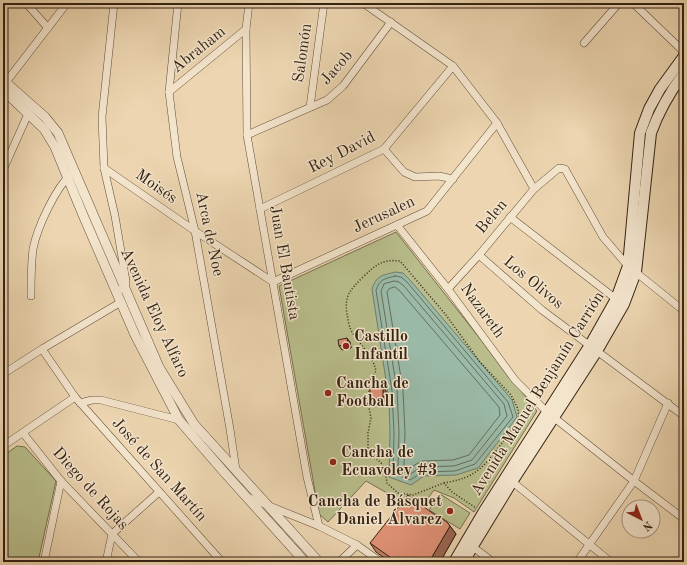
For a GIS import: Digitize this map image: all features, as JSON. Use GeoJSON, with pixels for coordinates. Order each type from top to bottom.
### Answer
{"type":"FeatureCollection","features":[{"type":"Feature","properties":{"kind":"main road","name":"Avenida Manuel Benjamín Carrión"},"geometry":{"type":"LineString","coordinates":[[593,348],[632,269],[640,133],[649,109],[660,89],[684,56]]}},
{"type":"Feature","properties":{"kind":"main road","name":"Avenida Manuel Benjamín Carrión"},"geometry":{"type":"LineString","coordinates":[[454,562],[469,544],[593,348],[624,304],[632,269],[651,133],[658,114],[668,95],[684,73]]}},
{"type":"Feature","properties":{"kind":"main road","name":"Avenida Manuel Benjamín Carrión"},"geometry":{"type":"LineString","coordinates":[[464,562],[469,544],[484,511],[509,479]]}},
{"type":"Feature","properties":{"kind":"street"},"geometry":{"type":"LineString","coordinates":[[26,3],[48,28]]}},
{"type":"Feature","properties":{"kind":"street"},"geometry":{"type":"LineString","coordinates":[[4,85],[68,3]]}},
{"type":"Feature","properties":{"kind":"street"},"geometry":{"type":"LineString","coordinates":[[114,3],[102,117],[104,168],[115,216],[126,281],[126,285],[120,289]]}},
{"type":"Feature","properties":{"kind":"street","name":"Arca de Noe"},"geometry":{"type":"LineString","coordinates":[[178,3],[169,92],[177,157],[195,231],[236,470]]}},
{"type":"Feature","properties":{"kind":"street","name":"Juan El Bautista"},"geometry":{"type":"LineString","coordinates":[[249,3],[246,29],[247,135],[307,477],[318,526]]}},
{"type":"Feature","properties":{"kind":"street","name":"Salomón"},"geometry":{"type":"LineString","coordinates":[[310,107],[324,3]]}},
{"type":"Feature","properties":{"kind":"street"},"geometry":{"type":"LineString","coordinates":[[363,3],[453,66],[497,123],[534,189]]}},
{"type":"Feature","properties":{"kind":"street"},"geometry":{"type":"LineString","coordinates":[[584,43],[620,3]]}},
{"type":"Feature","properties":{"kind":"street"},"geometry":{"type":"LineString","coordinates":[[633,3],[684,52]]}},
{"type":"Feature","properties":{"kind":"street","name":"Jacob"},"geometry":{"type":"LineString","coordinates":[[247,135],[327,100],[343,86],[391,22]]}},
{"type":"Feature","properties":{"kind":"street","name":"Abraham"},"geometry":{"type":"LineString","coordinates":[[169,92],[246,29]]}},
{"type":"Feature","properties":{"kind":"street","name":"Rey David"},"geometry":{"type":"LineString","coordinates":[[260,209],[384,149],[453,66]]}},
{"type":"Feature","properties":{"kind":"street","name":"Avenida Eloy Alfaro"},"geometry":{"type":"LineString","coordinates":[[4,85],[28,114],[44,129],[71,174]]}},
{"type":"Feature","properties":{"kind":"street","name":"Avenida Eloy Alfaro"},"geometry":{"type":"LineString","coordinates":[[4,85],[46,117],[58,133],[83,215],[160,367],[194,424],[319,562]]}},
{"type":"Feature","properties":{"kind":"street"},"geometry":{"type":"LineString","coordinates":[[3,170],[28,114]]}},
{"type":"Feature","properties":{"kind":"street","name":"Jerusalen"},"geometry":{"type":"LineString","coordinates":[[273,282],[427,211],[497,123]]}},
{"type":"Feature","properties":{"kind":"street"},"geometry":{"type":"LineString","coordinates":[[384,149],[404,172],[415,177],[439,176],[453,179]]}},
{"type":"Feature","properties":{"kind":"street","name":"Moisés"},"geometry":{"type":"LineString","coordinates":[[104,168],[195,231],[273,282]]}},
{"type":"Feature","properties":{"kind":"street","name":"Belen"},"geometry":{"type":"LineString","coordinates":[[448,289],[479,255],[534,189],[559,168],[565,169],[603,237],[632,269]]}},
{"type":"Feature","properties":{"kind":"street"},"geometry":{"type":"LineString","coordinates":[[31,296],[32,265],[38,233],[58,190],[71,174]]}},
{"type":"Feature","properties":{"kind":"street"},"geometry":{"type":"LineString","coordinates":[[510,217],[616,299]]}},
{"type":"Feature","properties":{"kind":"street","name":"Nazareth"},"geometry":{"type":"LineString","coordinates":[[397,225],[448,289],[515,380],[551,415],[634,482],[684,519]]}},
{"type":"Feature","properties":{"kind":"street","name":"Los Olivos"},"geometry":{"type":"LineString","coordinates":[[479,255],[542,310],[684,416]]}},
{"type":"Feature","properties":{"kind":"street"},"geometry":{"type":"LineString","coordinates":[[632,269],[684,312]]}},
{"type":"Feature","properties":{"kind":"street","name":"Avenida Eloy Alfaro"},"geometry":{"type":"LineString","coordinates":[[120,289],[121,302],[135,336],[179,420],[305,562]]}},
{"type":"Feature","properties":{"kind":"street"},"geometry":{"type":"LineString","coordinates":[[3,374],[121,302]]}},
{"type":"Feature","properties":{"kind":"street","name":"José de San Martín"},"geometry":{"type":"LineString","coordinates":[[42,349],[80,403],[222,562]]}},
{"type":"Feature","properties":{"kind":"street"},"geometry":{"type":"LineString","coordinates":[[3,446],[75,397]]}},
{"type":"Feature","properties":{"kind":"street"},"geometry":{"type":"LineString","coordinates":[[80,403],[100,400],[179,420]]}},
{"type":"Feature","properties":{"kind":"street"},"geometry":{"type":"LineString","coordinates":[[577,562],[634,482],[668,403]]}},
{"type":"Feature","properties":{"kind":"street","name":"Diego de Rojas"},"geometry":{"type":"LineString","coordinates":[[23,433],[61,481],[138,562]]}},
{"type":"Feature","properties":{"kind":"street"},"geometry":{"type":"LineString","coordinates":[[509,479],[611,562]]}},
{"type":"Feature","properties":{"kind":"street"},"geometry":{"type":"LineString","coordinates":[[44,562],[61,481]]}},
{"type":"Feature","properties":{"kind":"street"},"geometry":{"type":"LineString","coordinates":[[106,562],[112,534],[159,492]]}},
{"type":"Feature","properties":{"kind":"street"},"geometry":{"type":"LineString","coordinates":[[247,497],[318,526],[357,545],[381,562]]}},
{"type":"Feature","properties":{"kind":"street"},"geometry":{"type":"LineString","coordinates":[[469,544],[493,562]]}},
{"type":"Feature","properties":{"kind":"street"},"geometry":{"type":"LineString","coordinates":[[339,562],[357,545]]}},
{"type":"Feature","properties":{"kind":"path"},"geometry":{"type":"LineString","coordinates":[[389,260],[400,261],[422,286],[480,362],[511,395],[518,409],[519,420],[484,465],[474,474],[462,479],[444,483],[413,495],[398,493],[387,482],[385,470],[382,464],[368,450],[368,433],[371,418],[369,408],[369,383],[376,371],[373,360],[367,350],[351,331],[345,304],[347,295],[356,284],[377,264],[389,260]]}},
{"type":"Feature","properties":{"kind":"path"},"geometry":{"type":"LineString","coordinates":[[444,483],[452,492],[484,511]]}},
{"type":"Feature","properties":{"kind":"green space"},"geometry":{"type":"Polygon","coordinates":[[[396,232],[537,411],[474,512],[454,498],[434,490],[423,505],[401,501],[366,481],[328,522],[319,514],[279,286],[396,232]]]}},
{"type":"Feature","properties":{"kind":"green space"},"geometry":{"type":"Polygon","coordinates":[[[17,446],[25,447],[56,481],[38,562],[3,562],[3,456],[17,446]]]}},
{"type":"Feature","properties":{"kind":"green space","name":"Cancha de Básquet Daniel Álvarez"},"geometry":{"type":"Polygon","coordinates":[[[440,494],[470,513],[460,529],[429,510],[440,494]]]}},
{"type":"Feature","properties":{"kind":"water"},"geometry":{"type":"Polygon","coordinates":[[[395,272],[403,273],[410,280],[512,400],[517,417],[478,468],[456,475],[424,476],[411,485],[389,477],[389,400],[372,289],[380,277],[395,272]]]}},
{"type":"Feature","properties":{"kind":"building"},"geometry":{"type":"Polygon","coordinates":[[[347,338],[348,344],[339,346],[338,340],[347,338]]]}},
{"type":"Feature","properties":{"kind":"building"},"geometry":{"type":"Polygon","coordinates":[[[370,387],[383,387],[383,399],[370,399],[370,387]]]}},
{"type":"Feature","properties":{"kind":"building"},"geometry":{"type":"Polygon","coordinates":[[[408,495],[447,522],[450,526],[429,562],[397,562],[370,543],[408,495]]]}},
{"type":"Feature","properties":{"kind":"place","name":"Castillo Infantil"},"geometry":{"type":"Point","coordinates":[346,346]}},
{"type":"Feature","properties":{"kind":"place","name":"Cancha de Football"},"geometry":{"type":"Point","coordinates":[328,393]}},
{"type":"Feature","properties":{"kind":"place","name":"Cancha de Ecuavoley #3"},"geometry":{"type":"Point","coordinates":[333,462]}},
{"type":"Feature","properties":{"kind":"place","name":"Cancha de Básquet Daniel Álvarez"},"geometry":{"type":"Point","coordinates":[450,511]}}]}
